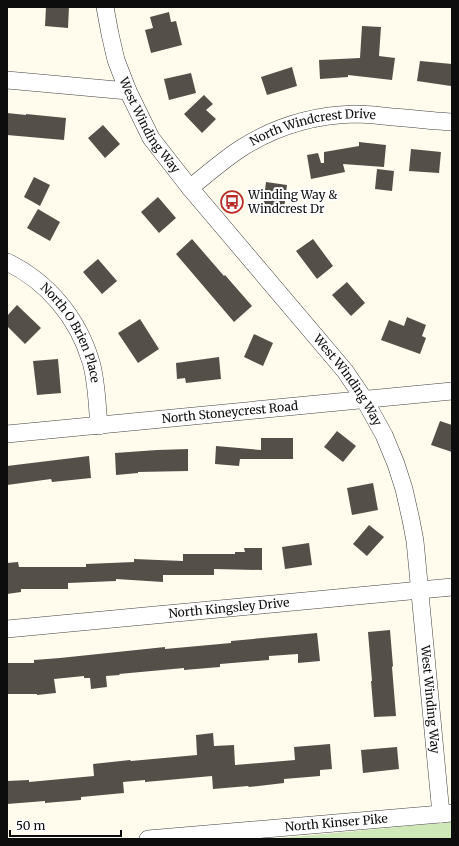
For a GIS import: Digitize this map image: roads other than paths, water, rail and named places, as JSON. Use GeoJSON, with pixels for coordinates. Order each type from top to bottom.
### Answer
{"type":"FeatureCollection","features":[{"type":"Feature","properties":{"kind":"street","name":"West Winding Way"},"geometry":{"type":"LineString","coordinates":[[105,7],[116,60],[128,91],[151,138],[190,188],[328,349],[364,399],[384,435],[404,489],[415,541],[447,814]]}},
{"type":"Feature","properties":{"kind":"street"},"geometry":{"type":"LineString","coordinates":[[7,80],[128,91]]}},
{"type":"Feature","properties":{"kind":"street","name":"North Windcrest Drive"},"geometry":{"type":"LineString","coordinates":[[190,188],[240,149],[276,130],[308,120],[355,114],[452,122]]}},
{"type":"Feature","properties":{"kind":"street","name":"North O Brien Place"},"geometry":{"type":"LineString","coordinates":[[7,262],[25,272],[43,285],[69,315],[78,331],[89,356],[94,377],[99,426]]}},
{"type":"Feature","properties":{"kind":"street","name":"North Stoneycrest Road"},"geometry":{"type":"LineString","coordinates":[[7,434],[452,391]]}},
{"type":"Feature","properties":{"kind":"street","name":"North Kingsley Drive"},"geometry":{"type":"LineString","coordinates":[[7,629],[452,587]]}},
{"type":"Feature","properties":{"kind":"street","name":"North Kinser Pike"},"geometry":{"type":"LineString","coordinates":[[148,839],[447,814]]}},
{"type":"Feature","properties":{"kind":"place","name":"Winding Way & Windcrest Dr"},"geometry":{"type":"Point","coordinates":[232,202]}}]}
